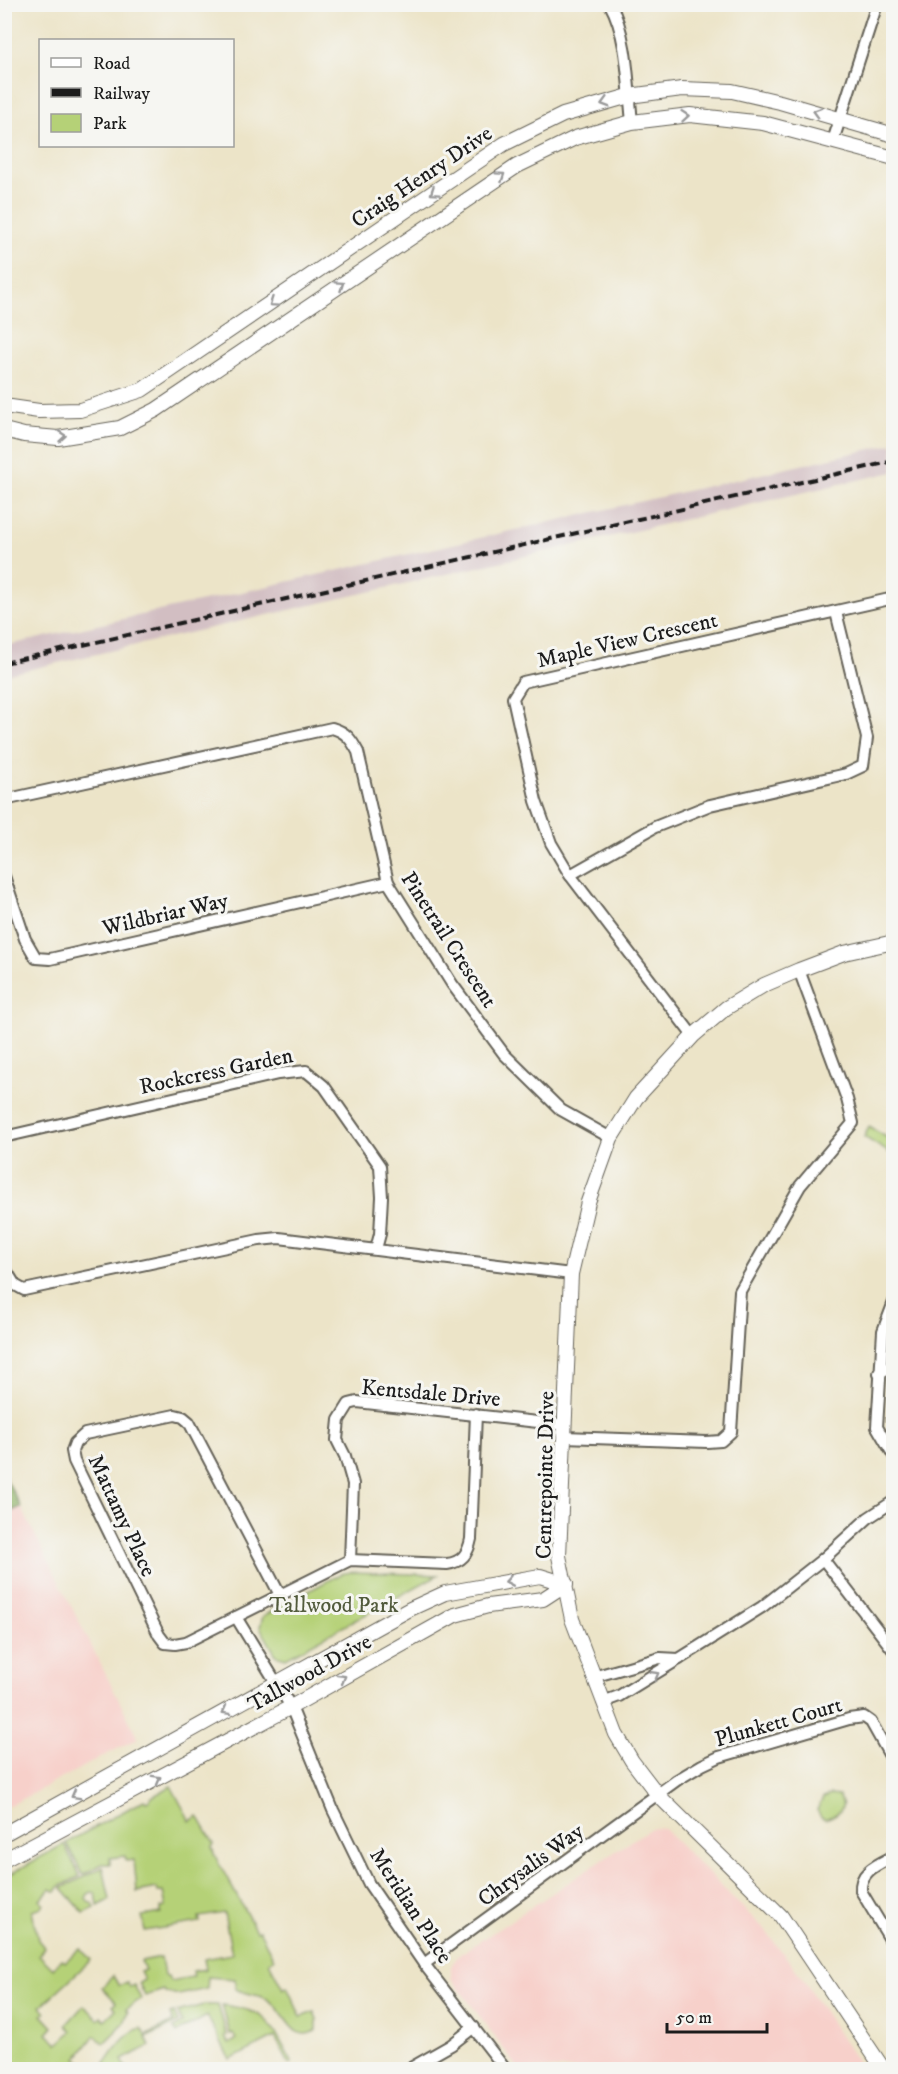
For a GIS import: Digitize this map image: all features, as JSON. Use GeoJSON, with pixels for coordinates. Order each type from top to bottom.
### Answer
{"type":"FeatureCollection","features":[{"type":"Feature","properties":{"kind":"street"},"geometry":{"type":"LineString","coordinates":[[610,4],[615,14],[625,56],[632,122]]}},
{"type":"Feature","properties":{"kind":"street"},"geometry":{"type":"LineString","coordinates":[[833,141],[877,4]]}},
{"type":"Feature","properties":{"kind":"street","name":"Craig Henry Drive"},"geometry":{"type":"LineString","coordinates":[[4,406],[39,411],[80,410],[142,390],[504,144],[563,115],[629,96],[682,90],[732,91],[894,135]]}},
{"type":"Feature","properties":{"kind":"street","name":"Craig Henry Drive"},"geometry":{"type":"LineString","coordinates":[[4,430],[24,435],[58,438],[120,428],[156,410],[517,166],[575,138],[632,122],[690,115],[763,123],[894,158]]}},
{"type":"Feature","properties":{"kind":"street","name":"Maple View Crescent"},"geometry":{"type":"LineString","coordinates":[[693,1036],[570,875],[551,843],[536,801],[513,698],[523,682],[894,598]]}},
{"type":"Feature","properties":{"kind":"street"},"geometry":{"type":"LineString","coordinates":[[570,875],[655,827],[710,805],[846,774],[863,766],[867,738],[836,612]]}},
{"type":"Feature","properties":{"kind":"street","name":"Pinetrail Crescent"},"geometry":{"type":"LineString","coordinates":[[4,800],[332,728],[342,731],[351,738],[358,752],[388,882],[452,984],[504,1054],[561,1110],[611,1138]]}},
{"type":"Feature","properties":{"kind":"street","name":"Wildbriar Way"},"geometry":{"type":"LineString","coordinates":[[4,876],[25,939],[36,958],[50,959],[388,882]]}},
{"type":"Feature","properties":{"kind":"street","name":"Centrepointe Drive"},"geometry":{"type":"LineString","coordinates":[[884,2070],[781,1916],[658,1795],[616,1734],[572,1619],[559,1556],[571,1274],[588,1202],[611,1138],[636,1098],[693,1036],[726,1008],[764,985],[799,970],[844,953],[894,942]]}},
{"type":"Feature","properties":{"kind":"street","name":"Kentsdale Drive"},"geometry":{"type":"LineString","coordinates":[[350,1560],[353,1484],[345,1456],[336,1440],[339,1420],[348,1404],[357,1402],[476,1414],[564,1431],[707,1442],[721,1441],[730,1432],[740,1291],[800,1185],[853,1123],[847,1099],[799,970]]}},
{"type":"Feature","properties":{"kind":"street","name":"Rockcress Garden"},"geometry":{"type":"LineString","coordinates":[[4,1137],[278,1074],[306,1071],[324,1086],[380,1166],[382,1197],[380,1234],[376,1249]]}},
{"type":"Feature","properties":{"kind":"street"},"geometry":{"type":"LineString","coordinates":[[4,1267],[15,1285],[24,1290],[259,1240],[279,1238],[571,1274]]}},
{"type":"Feature","properties":{"kind":"street"},"geometry":{"type":"LineString","coordinates":[[894,1302],[883,1331],[877,1427],[894,1456]]}},
{"type":"Feature","properties":{"kind":"street"},"geometry":{"type":"LineString","coordinates":[[879,1373],[894,1365]]}},
{"type":"Feature","properties":{"kind":"street","name":"Mattamy Place"},"geometry":{"type":"LineString","coordinates":[[280,1595],[189,1422],[183,1417],[175,1415],[80,1436],[72,1452],[74,1461],[159,1635],[165,1642],[175,1644],[186,1642],[280,1595],[350,1560],[447,1564],[461,1559],[469,1551],[471,1539],[476,1414]]}},
{"type":"Feature","properties":{"kind":"street"},"geometry":{"type":"LineString","coordinates":[[603,1702],[619,1696],[762,1607],[823,1560],[868,1518],[894,1501]]}},
{"type":"Feature","properties":{"kind":"street"},"geometry":{"type":"LineString","coordinates":[[823,1560],[894,1651]]}},
{"type":"Feature","properties":{"kind":"street","name":"Tallwood Drive"},"geometry":{"type":"LineString","coordinates":[[4,1834],[410,1609],[445,1593],[540,1576],[566,1584]]}},
{"type":"Feature","properties":{"kind":"street","name":"Tallwood Drive"},"geometry":{"type":"LineString","coordinates":[[4,1860],[291,1707],[455,1615],[488,1606],[543,1599],[566,1584]]}},
{"type":"Feature","properties":{"kind":"street","name":"Meridian Place"},"geometry":{"type":"LineString","coordinates":[[236,1617],[291,1707],[333,1810],[369,1884],[424,1964],[506,2070]]}},
{"type":"Feature","properties":{"kind":"street"},"geometry":{"type":"LineString","coordinates":[[593,1677],[660,1658],[679,1659]]}},
{"type":"Feature","properties":{"kind":"street","name":"Plunkett Court"},"geometry":{"type":"LineString","coordinates":[[658,1795],[702,1765],[719,1757],[849,1719],[864,1717],[871,1722],[894,1763]]}},
{"type":"Feature","properties":{"kind":"street","name":"Chrysalis Way"},"geometry":{"type":"LineString","coordinates":[[424,1964],[658,1795]]}},
{"type":"Feature","properties":{"kind":"street"},"geometry":{"type":"LineString","coordinates":[[894,1856],[868,1870],[861,1884],[861,1891],[894,1946]]}},
{"type":"Feature","properties":{"kind":"street"},"geometry":{"type":"LineString","coordinates":[[407,2070],[451,2045],[474,2027]]}},
{"type":"Feature","properties":{"kind":"shaded area"},"geometry":{"type":"Polygon","coordinates":[[[893,444],[893,472],[5,675],[5,646],[893,444]]]}},
{"type":"Feature","properties":{"kind":"shaded area"},"geometry":{"type":"Polygon","coordinates":[[[21,1507],[138,1738],[5,1808],[4,1514],[21,1507]]]}},
{"type":"Feature","properties":{"kind":"shaded area"},"geometry":{"type":"Polygon","coordinates":[[[651,1828],[664,1829],[765,1930],[800,1975],[862,2069],[519,2069],[451,1978],[451,1966],[459,1955],[651,1828]]]}},
{"type":"Feature","properties":{"kind":"green space"},"geometry":{"type":"Polygon","coordinates":[[[869,1127],[893,1141],[893,1155],[864,1137],[869,1127]]]}},
{"type":"Feature","properties":{"kind":"green space"},"geometry":{"type":"Polygon","coordinates":[[[4,1475],[21,1507],[5,1514],[4,1514],[4,1475]]]}},
{"type":"Feature","properties":{"kind":"green space","name":"Tallwood Park"},"geometry":{"type":"Polygon","coordinates":[[[351,1572],[438,1575],[286,1658],[276,1655],[260,1627],[263,1616],[340,1574],[351,1572]]]}},
{"type":"Feature","properties":{"kind":"green space"},"geometry":{"type":"Polygon","coordinates":[[[171,1786],[190,1821],[198,1816],[214,1844],[212,1847],[214,1854],[274,1959],[269,1962],[283,1989],[287,1987],[301,2017],[314,2012],[317,2019],[317,2030],[308,2034],[295,2030],[274,2004],[267,1999],[235,1989],[235,1979],[208,1977],[207,1989],[179,1995],[164,1990],[145,1996],[139,1983],[144,1980],[140,1972],[145,1970],[141,1961],[161,1957],[164,1976],[168,1976],[170,1981],[193,1977],[192,1971],[206,1969],[204,1959],[232,1954],[224,1913],[199,1917],[200,1922],[145,1931],[142,1916],[161,1913],[161,1908],[166,1907],[163,1892],[158,1892],[157,1888],[137,1892],[134,1860],[126,1861],[125,1856],[110,1858],[110,1864],[102,1864],[83,1875],[66,1843],[144,1800],[146,1802],[150,1800],[171,1786]]]}},
{"type":"Feature","properties":{"kind":"green space"},"geometry":{"type":"Polygon","coordinates":[[[830,1795],[839,1796],[843,1805],[840,1811],[825,1819],[817,1810],[823,1798],[830,1795]]]}},
{"type":"Feature","properties":{"kind":"green space"},"geometry":{"type":"Polygon","coordinates":[[[64,1844],[80,1876],[59,1887],[56,1892],[51,1889],[40,1900],[44,1904],[32,1911],[38,1940],[44,1947],[39,1955],[53,1969],[62,1959],[65,1962],[80,1948],[91,1960],[41,2006],[46,2012],[42,2015],[53,2027],[47,2034],[58,2044],[72,2031],[66,2025],[84,2005],[98,2019],[101,2016],[105,2020],[116,2009],[113,2005],[116,2002],[102,1987],[113,1976],[119,1986],[127,1982],[130,1987],[134,1985],[141,1999],[126,2009],[128,2012],[124,2023],[104,2043],[94,2036],[77,2058],[86,2065],[85,2069],[74,2066],[73,2069],[5,2069],[5,1877],[64,1844]]]}},
{"type":"Feature","properties":{"kind":"green space"},"geometry":{"type":"Polygon","coordinates":[[[103,1867],[110,1900],[98,1906],[96,1893],[88,1894],[86,1898],[88,1902],[95,1908],[84,1913],[62,1888],[103,1867]]]}},
{"type":"Feature","properties":{"kind":"green space"},"geometry":{"type":"Polygon","coordinates":[[[204,2005],[218,2005],[227,2035],[225,2037],[229,2044],[236,2040],[233,2033],[230,2034],[222,2005],[260,2015],[273,2028],[292,2062],[289,2064],[275,2037],[230,2060],[207,2016],[177,2033],[174,2028],[182,2023],[177,2012],[204,2005]]]}},
{"type":"Feature","properties":{"kind":"green space"},"geometry":{"type":"Polygon","coordinates":[[[174,2013],[178,2022],[146,2038],[150,2046],[122,2060],[127,2069],[101,2069],[129,2034],[141,2028],[146,2036],[173,2022],[170,2014],[174,2013]]]}},
{"type":"Feature","properties":{"kind":"railway"},"geometry":{"type":"LineString","coordinates":[[4,663],[894,461]]}}]}
